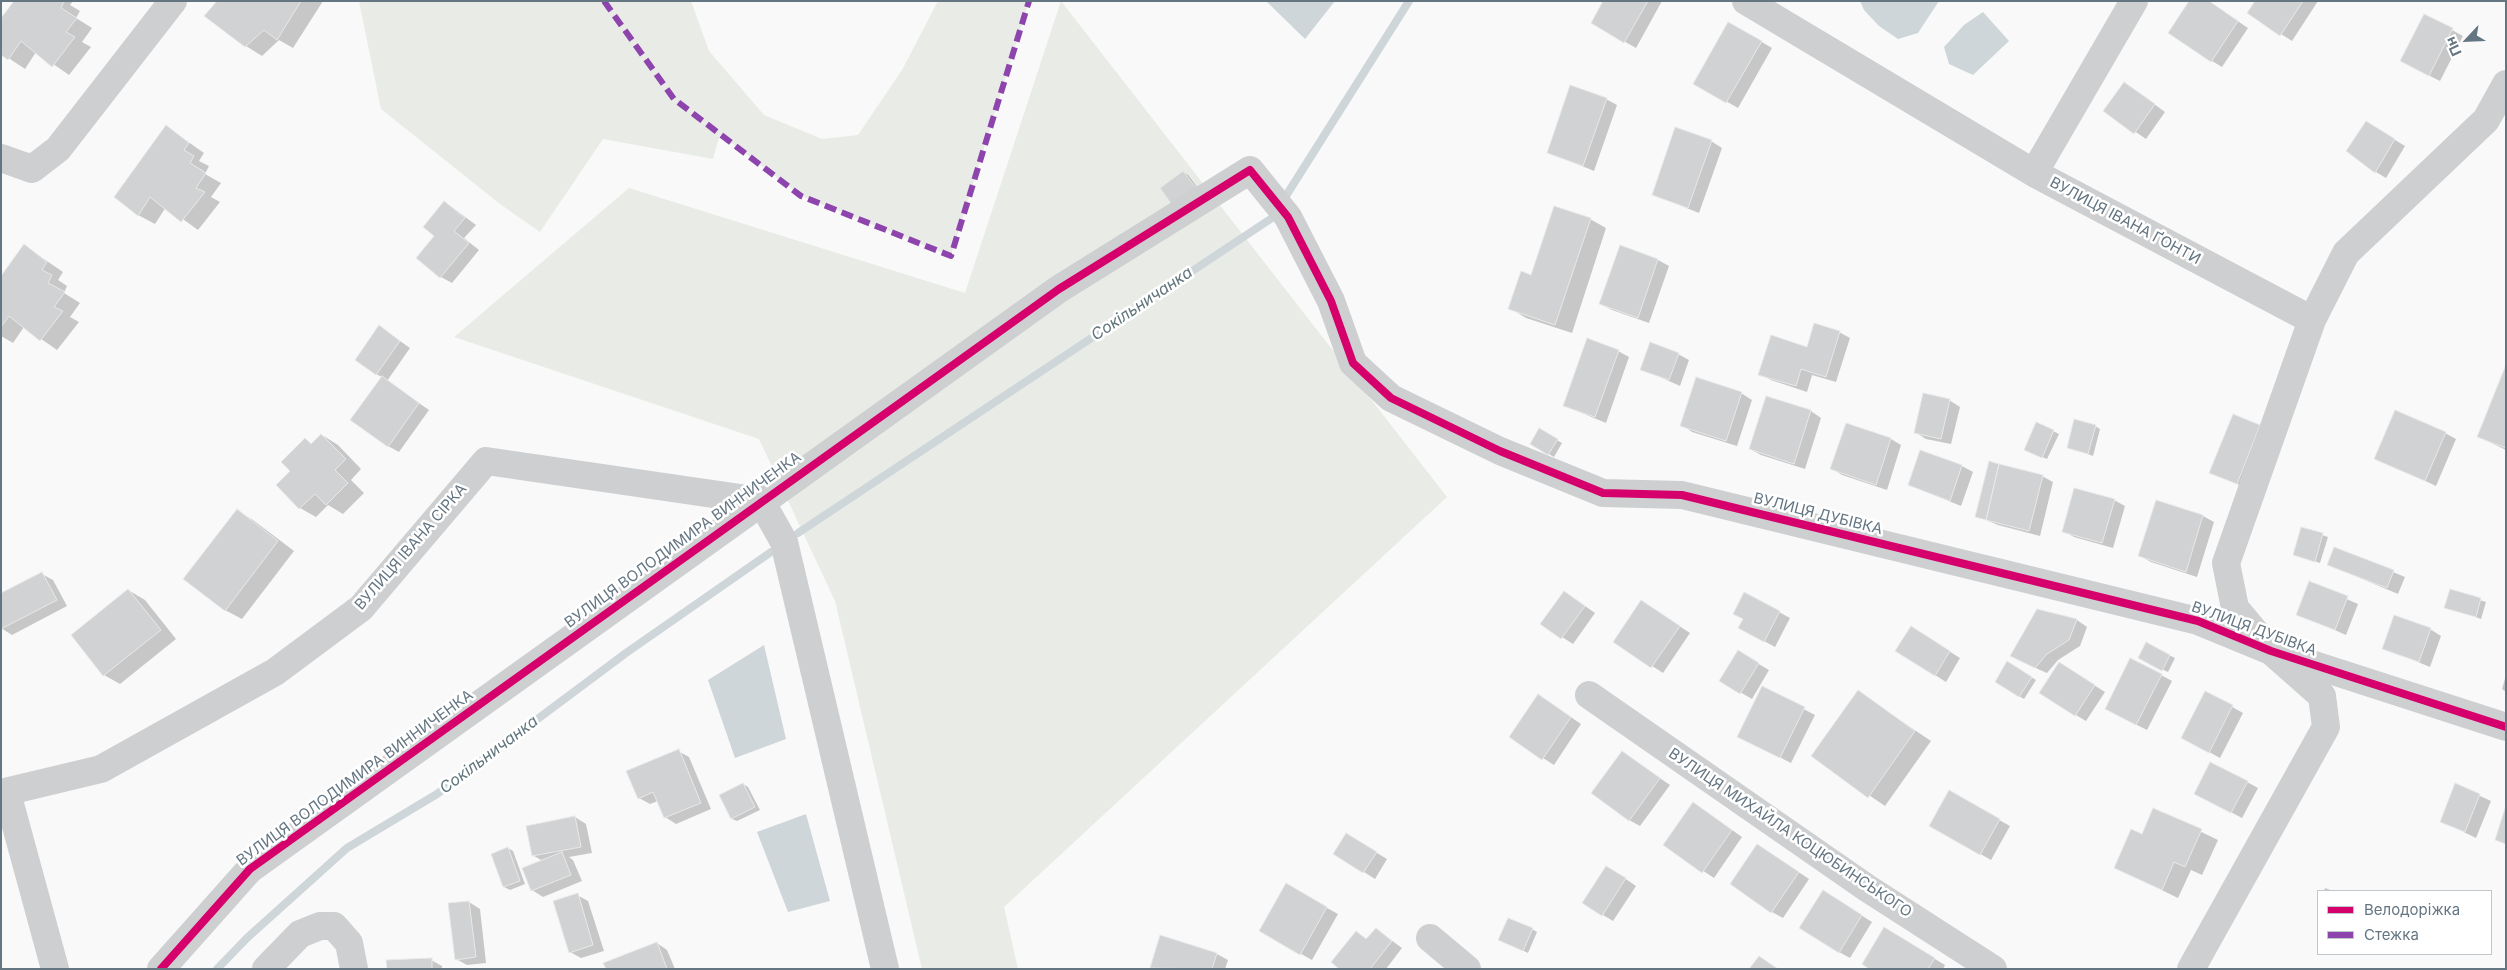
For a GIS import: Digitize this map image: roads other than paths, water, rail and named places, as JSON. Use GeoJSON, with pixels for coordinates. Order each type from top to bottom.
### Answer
{"type":"FeatureCollection","features":[{"type":"Feature","properties":{"kind":"street"},"geometry":{"type":"LineString","coordinates":[[1,158],[32,169],[58,149],[173,1]]}},
{"type":"Feature","properties":{"kind":"street"},"geometry":{"type":"LineString","coordinates":[[1746,1],[2034,173]]}},
{"type":"Feature","properties":{"kind":"street","name":"ВУЛИЦЯ ІВАНА ҐОНТИ"},"geometry":{"type":"LineString","coordinates":[[2134,1],[2034,173],[2312,320]]}},
{"type":"Feature","properties":{"kind":"street"},"geometry":{"type":"LineString","coordinates":[[2191,969],[2326,727],[2322,696],[2272,651],[2235,608],[2226,563],[2312,320],[2346,253],[2496,120],[2506,84]]}},
{"type":"Feature","properties":{"kind":"street","name":"ВУЛИЦЯ ДУБІВКА"},"geometry":{"type":"LineString","coordinates":[[1250,170],[1283,210],[1331,301],[1353,362],[1391,398],[1500,451],[1603,493],[1682,494],[2198,621],[2272,651],[2506,727]]}},
{"type":"Feature","properties":{"kind":"street","name":"ВУЛИЦЯ ВОЛОДИМИРА ВИННИЧЕНКА"},"geometry":{"type":"LineString","coordinates":[[161,969],[250,869],[1059,289],[1250,170]]}},
{"type":"Feature","properties":{"kind":"street","name":"ВУЛИЦЯ ІВАНА СІРКА"},"geometry":{"type":"LineString","coordinates":[[55,969],[4,793],[101,769],[275,672],[361,608],[486,461],[761,501]]}},
{"type":"Feature","properties":{"kind":"street","name":"ВУЛИЦЯ ВОЛОДИМИРА ВИННИЧЕНКА"},"geometry":{"type":"LineString","coordinates":[[761,501],[784,542],[886,969]]}},
{"type":"Feature","properties":{"kind":"street","name":"ВУЛИЦЯ МИХАЙЛА КОЦЮБИНСЬКОГО"},"geometry":{"type":"LineString","coordinates":[[1589,695],[1867,888],[1993,969]]}},
{"type":"Feature","properties":{"kind":"street"},"geometry":{"type":"LineString","coordinates":[[266,969],[300,934],[320,926],[334,926],[349,943],[354,969]]}},
{"type":"Feature","properties":{"kind":"street"},"geometry":{"type":"LineString","coordinates":[[1430,938],[1466,969]]}},
{"type":"Feature","properties":{"kind":"waterway","name":"Сокільничанка"},"geometry":{"type":"LineString","coordinates":[[798,533],[1272,218],[1409,1]]}},
{"type":"Feature","properties":{"kind":"waterway","name":"Сокільничанка"},"geometry":{"type":"LineString","coordinates":[[217,969],[247,938],[347,848],[437,794],[626,653],[771,552]]}}]}
